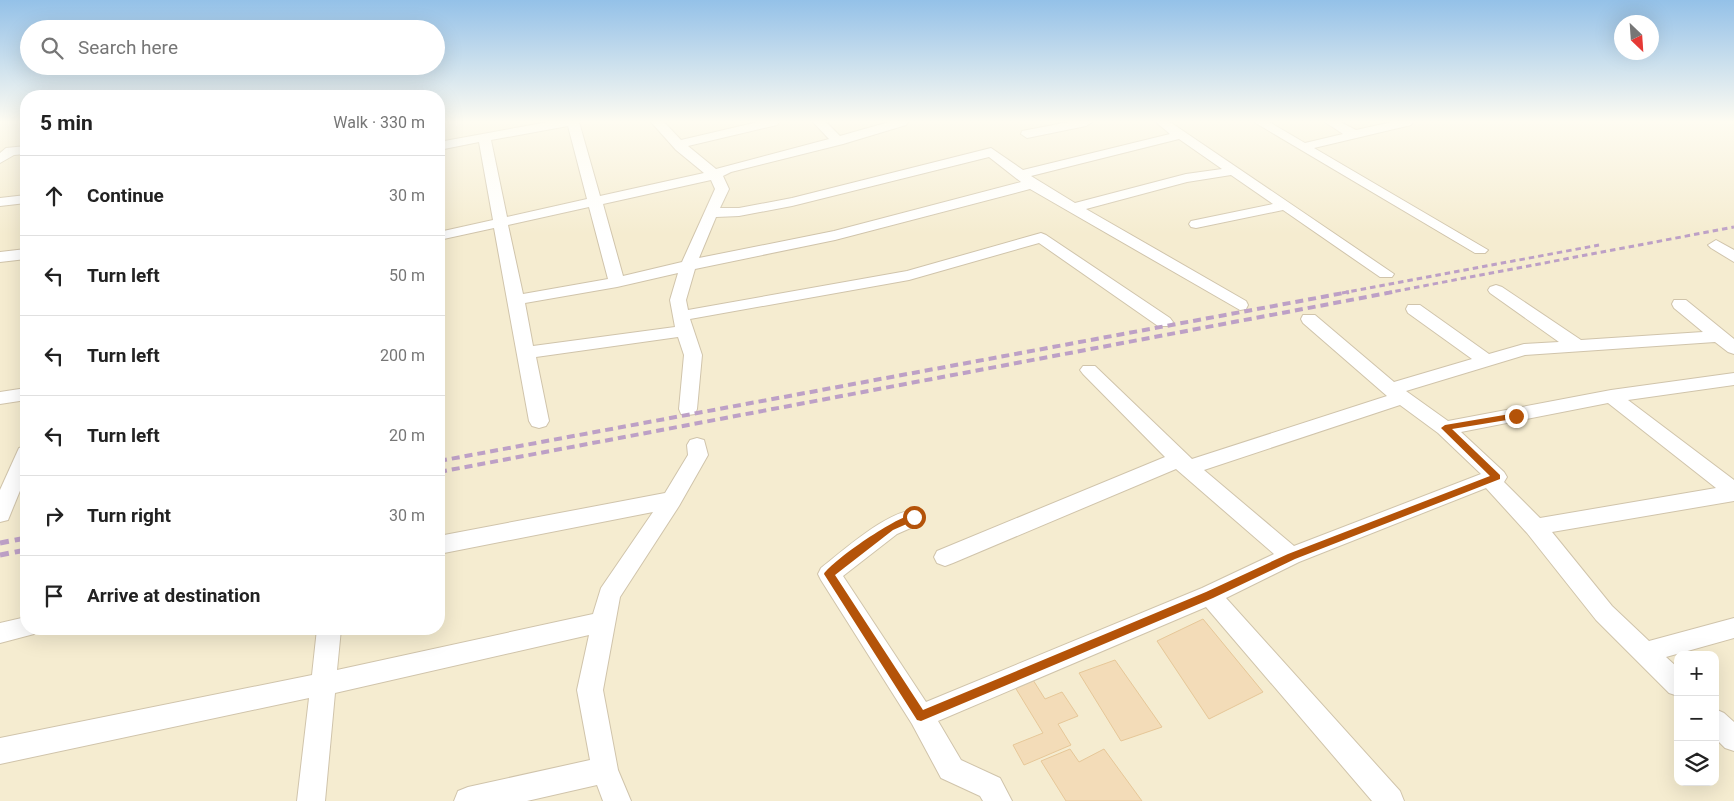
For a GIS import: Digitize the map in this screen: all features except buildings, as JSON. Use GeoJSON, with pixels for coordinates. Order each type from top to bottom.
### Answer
{"type":"FeatureCollection","features":[{"type":"Feature","properties":{"kind":"street"},"geometry":{"type":"LineString","coordinates":[[488,159],[539,420]]}},
{"type":"Feature","properties":{"kind":"street"},"geometry":{"type":"LineString","coordinates":[[583,159],[617,282]]}},
{"type":"Feature","properties":{"kind":"street"},"geometry":{"type":"LineString","coordinates":[[688,409],[693,355],[678,300],[688,265],[722,189],[715,175],[696,159]]}},
{"type":"Feature","properties":{"kind":"street"},"geometry":{"type":"LineString","coordinates":[[445,235],[715,175],[726,169],[764,159]]}},
{"type":"Feature","properties":{"kind":"street"},"geometry":{"type":"LineString","coordinates":[[710,213],[739,212],[792,202],[962,159]]}},
{"type":"Feature","properties":{"kind":"street"},"geometry":{"type":"LineString","coordinates":[[1000,159],[1026,180],[1240,305]]}},
{"type":"Feature","properties":{"kind":"street"},"geometry":{"type":"LineString","coordinates":[[516,300],[617,282],[688,265],[835,235],[1097,159]]}},
{"type":"Feature","properties":{"kind":"street"},"geometry":{"type":"LineString","coordinates":[[1216,159],[1386,274]]}},
{"type":"Feature","properties":{"kind":"street"},"geometry":{"type":"LineString","coordinates":[[1324,159],[1480,250]]}},
{"type":"Feature","properties":{"kind":"street"},"geometry":{"type":"LineString","coordinates":[[1073,208],[1186,178],[1233,171]]}},
{"type":"Feature","properties":{"kind":"street"},"geometry":{"type":"LineString","coordinates":[[0,202],[20,200]]}},
{"type":"Feature","properties":{"kind":"street"},"geometry":{"type":"LineString","coordinates":[[1196,224],[1283,206]]}},
{"type":"Feature","properties":{"kind":"street"},"geometry":{"type":"LineString","coordinates":[[526,352],[683,323],[909,275],[1041,238],[1164,322]]}},
{"type":"Feature","properties":{"kind":"street"},"geometry":{"type":"LineString","coordinates":[[1716,246],[1734,257]]}},
{"type":"Feature","properties":{"kind":"street"},"geometry":{"type":"LineString","coordinates":[[0,257],[20,255]]}},
{"type":"Feature","properties":{"kind":"street"},"geometry":{"type":"LineString","coordinates":[[1496,290],[1577,346]]}},
{"type":"Feature","properties":{"kind":"street"},"geometry":{"type":"LineString","coordinates":[[1680,304],[1734,348]]}},
{"type":"Feature","properties":{"kind":"street"},"geometry":{"type":"LineString","coordinates":[[1414,309],[1485,360]]}},
{"type":"Feature","properties":{"kind":"street"},"geometry":{"type":"LineString","coordinates":[[921,716],[1210,595],[1291,556],[1497,477],[1445,428],[1397,393],[1309,319]]}},
{"type":"Feature","properties":{"kind":"street"},"geometry":{"type":"LineString","coordinates":[[945,556],[1184,463],[1397,393],[1485,360],[1524,350],[1719,336]]}},
{"type":"Feature","properties":{"kind":"street"},"geometry":{"type":"LineString","coordinates":[[1089,370],[1184,463],[1291,556]]}},
{"type":"Feature","properties":{"kind":"street"},"geometry":{"type":"LineString","coordinates":[[1445,428],[1516,416],[1611,396],[1734,379]]}},
{"type":"Feature","properties":{"kind":"street"},"geometry":{"type":"LineString","coordinates":[[0,398],[20,395]]}},
{"type":"Feature","properties":{"kind":"street"},"geometry":{"type":"LineString","coordinates":[[1611,396],[1734,492]]}},
{"type":"Feature","properties":{"kind":"street"},"geometry":{"type":"LineString","coordinates":[[617,801],[605,770],[590,690],[609,595],[672,500],[698,454],[697,445]]}},
{"type":"Feature","properties":{"kind":"street"},"geometry":{"type":"LineString","coordinates":[[0,514],[20,468]]}},
{"type":"Feature","properties":{"kind":"street"},"geometry":{"type":"LineString","coordinates":[[1489,479],[1535,527],[1604,613],[1674,681]]}},
{"type":"Feature","properties":{"kind":"street"},"geometry":{"type":"LineString","coordinates":[[1535,527],[1734,492]]}},
{"type":"Feature","properties":{"kind":"street"},"geometry":{"type":"LineString","coordinates":[[445,544],[672,500]]}},
{"type":"Feature","properties":{"kind":"street"},"geometry":{"type":"LineString","coordinates":[[914,517],[889,528],[829,574],[921,716],[952,769],[990,787],[998,801]]}},
{"type":"Feature","properties":{"kind":"street"},"geometry":{"type":"LineString","coordinates":[[1210,595],[1390,801]]}},
{"type":"Feature","properties":{"kind":"street"},"geometry":{"type":"LineString","coordinates":[[0,751],[324,684],[604,622]]}},
{"type":"Feature","properties":{"kind":"street"},"geometry":{"type":"LineString","coordinates":[[0,633],[20,628]]}},
{"type":"Feature","properties":{"kind":"street"},"geometry":{"type":"LineString","coordinates":[[1646,654],[1734,628]]}},
{"type":"Feature","properties":{"kind":"street"},"geometry":{"type":"LineString","coordinates":[[311,801],[328,635]]}},
{"type":"Feature","properties":{"kind":"street"},"geometry":{"type":"LineString","coordinates":[[1719,725],[1734,739]]}},
{"type":"Feature","properties":{"kind":"street"},"geometry":{"type":"LineString","coordinates":[[468,801],[605,770]]}},
{"type":"Feature","properties":{"kind":"shaded area"},"geometry":{"type":"Polygon","coordinates":[[[0,159],[20,159],[20,635],[445,635],[445,159],[1734,159],[1734,801],[0,801],[0,159]]]}},
{"type":"Feature","properties":{"kind":"railway"},"geometry":{"type":"LineString","coordinates":[[1386,293],[1734,227]]}},
{"type":"Feature","properties":{"kind":"railway"},"geometry":{"type":"LineString","coordinates":[[1342,293],[1599,245]]}},
{"type":"Feature","properties":{"kind":"railway"},"geometry":{"type":"LineString","coordinates":[[445,460],[1349,292]]}},
{"type":"Feature","properties":{"kind":"railway"},"geometry":{"type":"LineString","coordinates":[[445,471],[1393,292]]}},
{"type":"Feature","properties":{"kind":"railway"},"geometry":{"type":"LineString","coordinates":[[0,543],[20,539]]}},
{"type":"Feature","properties":{"kind":"railway"},"geometry":{"type":"LineString","coordinates":[[0,555],[20,551]]}},
{"type":"Feature","properties":{"kind":"route"},"geometry":{"type":"LineString","coordinates":[[914,517],[889,528],[829,574],[921,716],[1210,595],[1291,556],[1497,477],[1445,428],[1516,416]]}}]}
